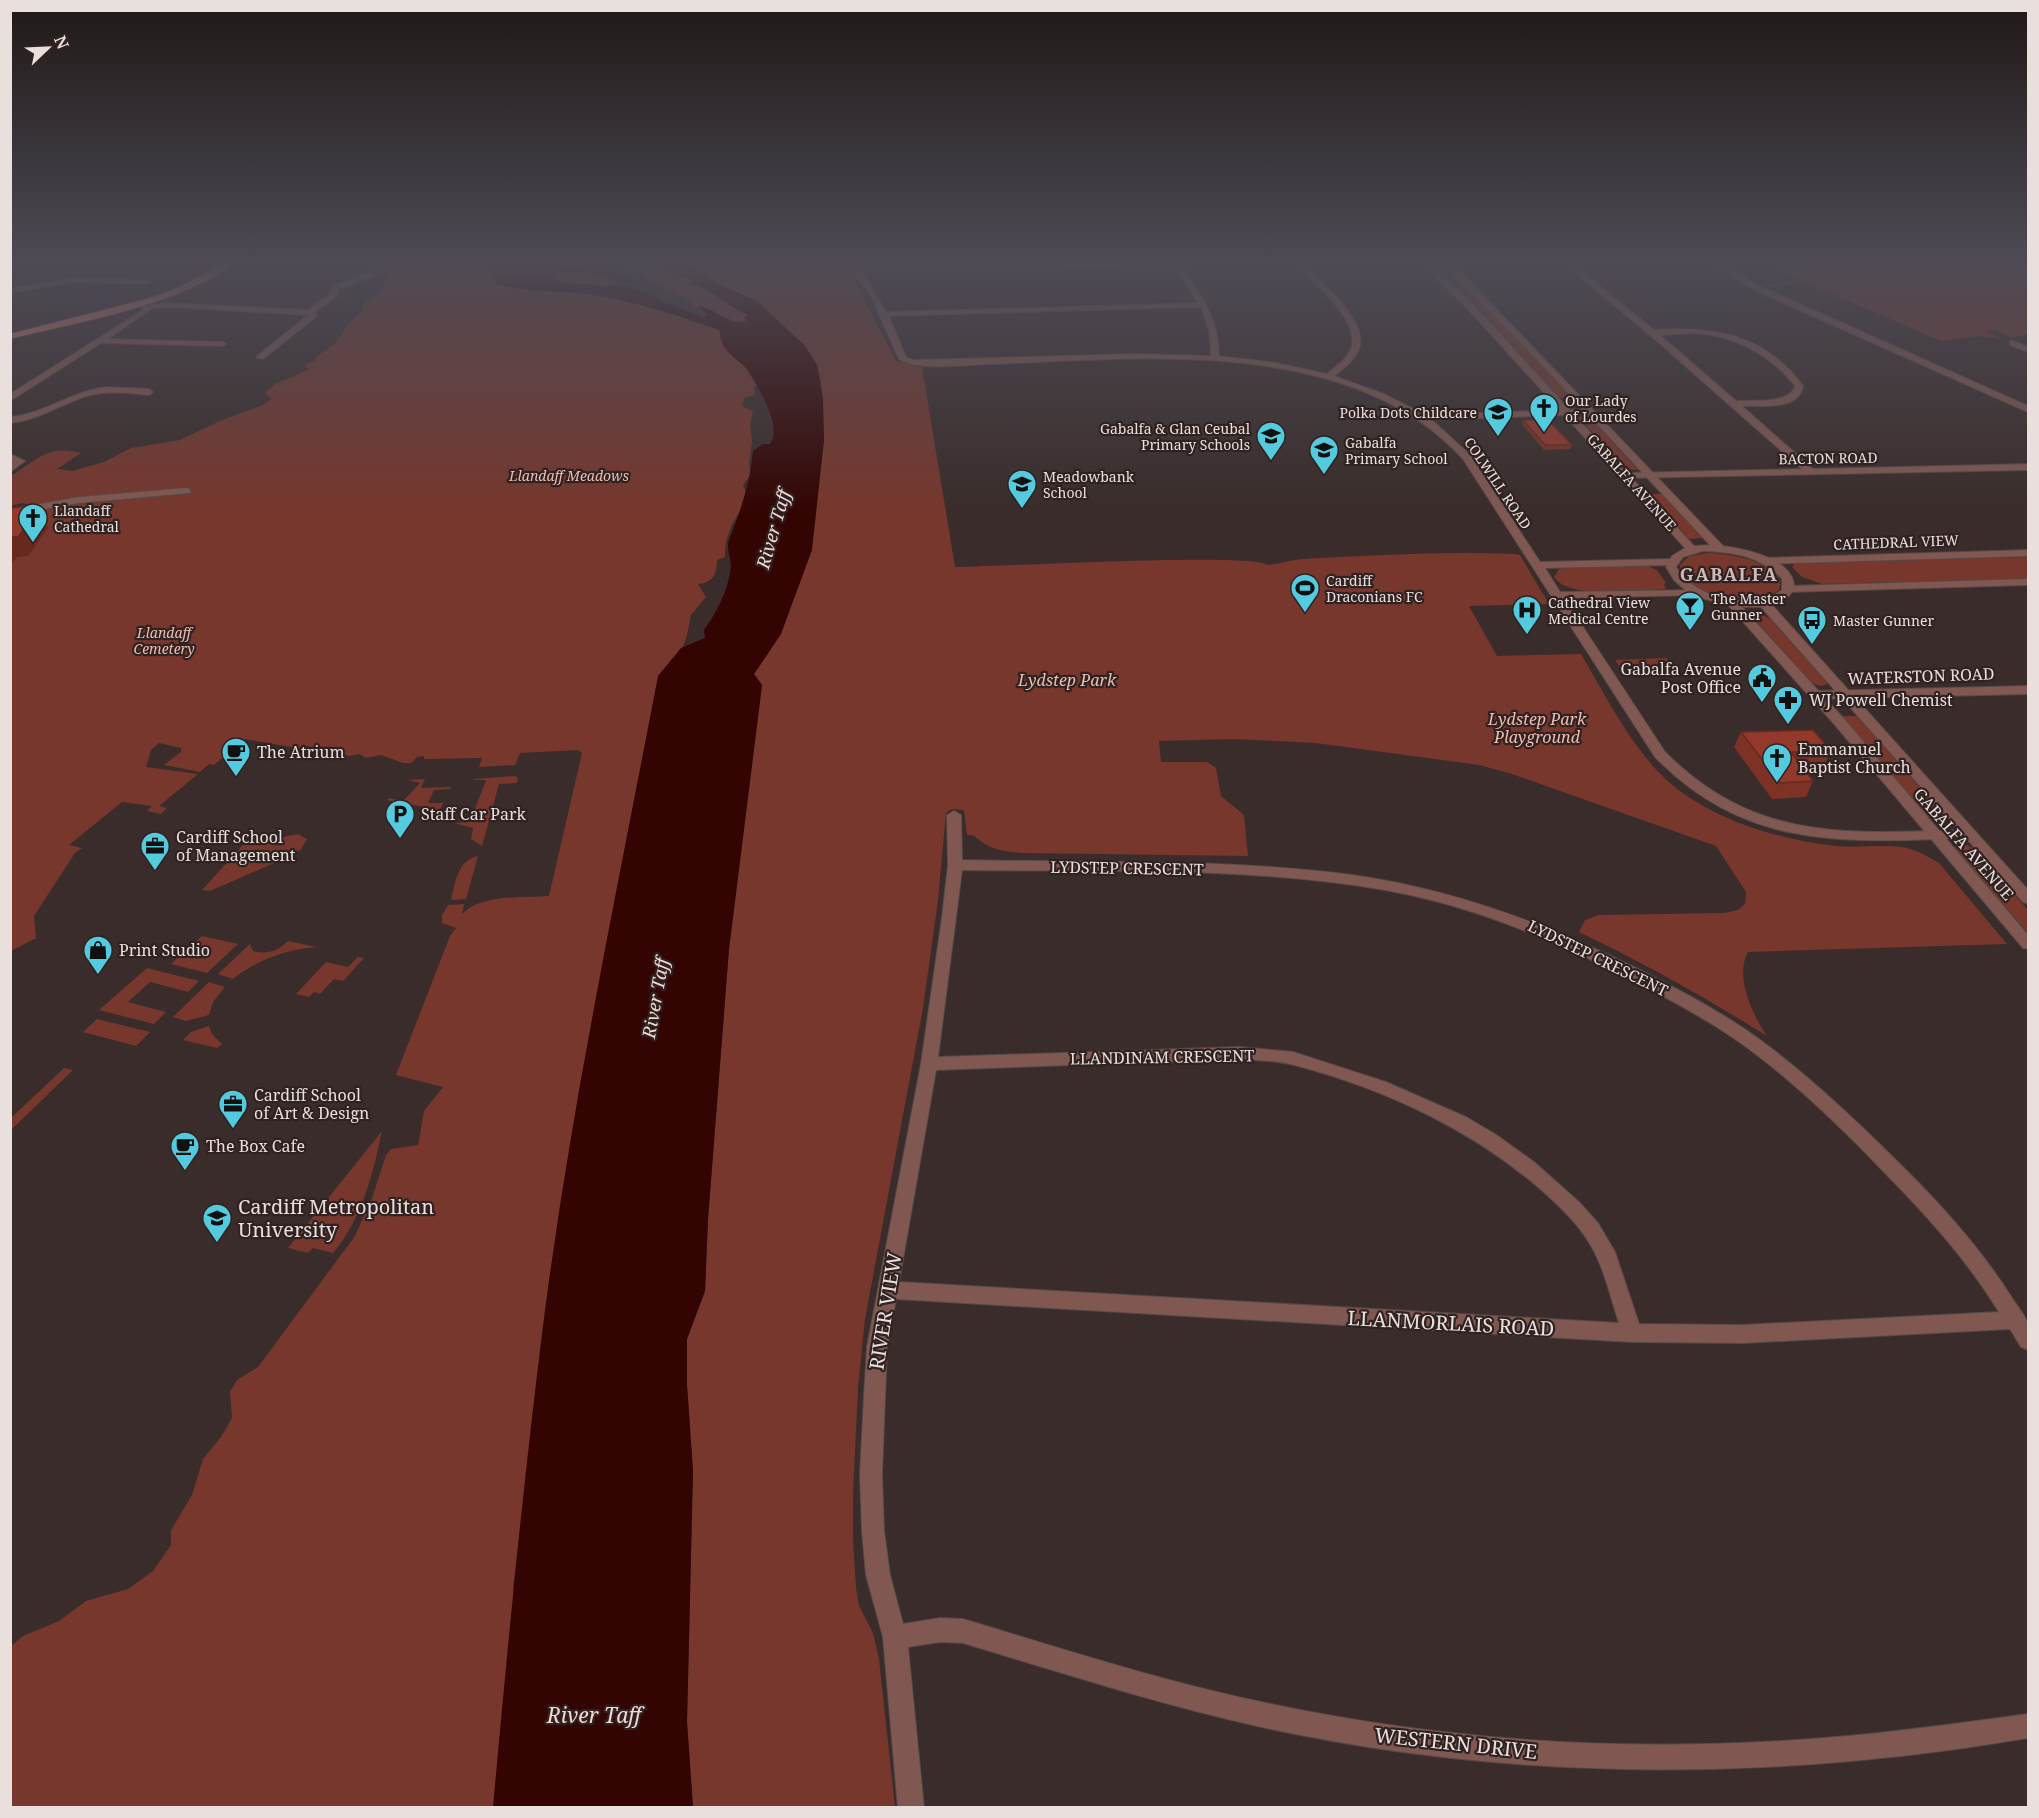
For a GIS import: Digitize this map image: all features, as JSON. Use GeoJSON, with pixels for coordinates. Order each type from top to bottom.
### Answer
{"type":"FeatureCollection","features":[{"type":"Feature","properties":{"kind":"street"},"geometry":{"type":"LineString","coordinates":[[10,398],[94,345]]}},
{"type":"Feature","properties":{"kind":"street"},"geometry":{"type":"LineString","coordinates":[[260,357],[275,345]]}},
{"type":"Feature","properties":{"kind":"street","name":"COLWILL ROAD"},"geometry":{"type":"LineString","coordinates":[[897,345],[903,359],[924,363],[1153,357],[1266,362],[1328,376],[1377,394],[1425,418],[1452,439],[1467,457],[1660,754],[1695,787],[1756,818],[1803,832],[1856,837],[1970,834]]}},
{"type":"Feature","properties":{"kind":"street"},"geometry":{"type":"LineString","coordinates":[[1215,345],[1215,358]]}},
{"type":"Feature","properties":{"kind":"street"},"geometry":{"type":"LineString","coordinates":[[1328,376],[1351,356],[1356,345]]}},
{"type":"Feature","properties":{"kind":"street","name":"GABALFA AVENUE"},"geometry":{"type":"LineString","coordinates":[[1506,345],[1692,550]]}},
{"type":"Feature","properties":{"kind":"street","name":"GABALFA AVENUE"},"geometry":{"type":"LineString","coordinates":[[1527,345],[1720,549]]}},
{"type":"Feature","properties":{"kind":"street"},"geometry":{"type":"LineString","coordinates":[[1666,345],[1811,472]]}},
{"type":"Feature","properties":{"kind":"street"},"geometry":{"type":"LineString","coordinates":[[1733,404],[1788,401],[1798,392],[1798,386],[1778,363],[1742,345]]}},
{"type":"Feature","properties":{"kind":"street"},"geometry":{"type":"LineString","coordinates":[[1884,345],[2028,409]]}},
{"type":"Feature","properties":{"kind":"street"},"geometry":{"type":"LineString","coordinates":[[10,420],[34,417],[85,394],[101,391],[149,392]]}},
{"type":"Feature","properties":{"kind":"street"},"geometry":{"type":"LineString","coordinates":[[1425,418],[1588,411]]}},
{"type":"Feature","properties":{"kind":"street"},"geometry":{"type":"LineString","coordinates":[[10,457],[20,460],[10,468]]}},
{"type":"Feature","properties":{"kind":"street","name":"BACTON ROAD"},"geometry":{"type":"LineString","coordinates":[[1627,476],[2028,467]]}},
{"type":"Feature","properties":{"kind":"street"},"geometry":{"type":"LineString","coordinates":[[10,512],[62,502],[186,491]]}},
{"type":"Feature","properties":{"kind":"street"},"geometry":{"type":"LineString","coordinates":[[1538,566],[1672,562],[1679,555],[1692,550],[1720,549],[1763,561],[1785,575],[1790,583],[1789,589],[1781,597],[1764,603],[1732,603],[1698,592],[1678,579],[1672,573],[1672,562]]}},
{"type":"Feature","properties":{"kind":"street","name":"CATHEDRAL VIEW"},"geometry":{"type":"LineString","coordinates":[[1763,561],[2028,553]]}},
{"type":"Feature","properties":{"kind":"street"},"geometry":{"type":"LineString","coordinates":[[1789,589],[2028,582]]}},
{"type":"Feature","properties":{"kind":"street"},"geometry":{"type":"LineString","coordinates":[[1558,595],[1698,592]]}},
{"type":"Feature","properties":{"kind":"street","name":"GABALFA AVENUE"},"geometry":{"type":"LineString","coordinates":[[1732,603],[1815,695],[2028,944]]}},
{"type":"Feature","properties":{"kind":"street","name":"GABALFA AVENUE"},"geometry":{"type":"LineString","coordinates":[[1764,603],[2028,899]]}},
{"type":"Feature","properties":{"kind":"street","name":"WATERSTON ROAD"},"geometry":{"type":"LineString","coordinates":[[1815,695],[2028,690]]}},
{"type":"Feature","properties":{"kind":"street","name":"RIVER VIEW"},"geometry":{"type":"LineString","coordinates":[[911,1808],[895,1637],[878,1575],[873,1531],[871,1474],[877,1347],[929,1064],[955,865],[954,815]]}},
{"type":"Feature","properties":{"kind":"street","name":"LYDSTEP CRESCENT"},"geometry":{"type":"LineString","coordinates":[[955,865],[1246,869],[1310,874],[1387,885],[1443,897],[1538,928],[1658,986],[1711,1017],[1753,1043],[1810,1088],[1866,1141],[1942,1221],[1984,1273],[2028,1341]]}},
{"type":"Feature","properties":{"kind":"street","name":"LLANDINAM CRESCENT"},"geometry":{"type":"LineString","coordinates":[[929,1064],[1240,1053],[1293,1058],[1380,1087],[1460,1122],[1489,1139],[1528,1167],[1572,1207],[1591,1229],[1608,1258],[1632,1333]]}},
{"type":"Feature","properties":{"kind":"street","name":"LLANMORLAIS ROAD"},"geometry":{"type":"LineString","coordinates":[[888,1290],[1632,1333],[1743,1334],[2015,1320]]}},
{"type":"Feature","properties":{"kind":"street","name":"WESTERN DRIVE"},"geometry":{"type":"LineString","coordinates":[[895,1637],[940,1630],[963,1631],[1183,1697],[1270,1716],[1375,1734],[1519,1752],[1608,1756],[1799,1752],[1899,1744],[2028,1726]]}},
{"type":"Feature","properties":{"kind":"green space","name":"Llandaff Meadows"},"geometry":{"type":"Polygon","coordinates":[[[333,345],[731,345],[759,385],[754,387],[755,395],[744,398],[742,406],[753,411],[750,425],[751,474],[743,485],[745,502],[729,533],[725,557],[717,560],[716,570],[711,580],[698,584],[706,597],[691,615],[687,635],[638,780],[578,1096],[548,1293],[513,1588],[534,1807],[11,1807],[11,1646],[23,1636],[59,1621],[86,1601],[128,1589],[153,1571],[171,1545],[171,1530],[192,1495],[203,1459],[221,1437],[232,1418],[230,1392],[237,1380],[258,1367],[355,1236],[372,1198],[386,1155],[391,1149],[418,1145],[424,1111],[443,1087],[396,1075],[450,936],[456,928],[442,923],[442,915],[448,905],[464,904],[462,914],[480,903],[491,900],[549,896],[582,753],[578,750],[520,753],[515,765],[479,767],[482,758],[424,759],[424,756],[417,757],[411,763],[403,763],[381,755],[366,758],[359,754],[349,756],[307,746],[302,749],[245,739],[214,765],[209,764],[200,772],[164,765],[181,752],[181,748],[159,743],[151,750],[146,767],[198,774],[159,806],[167,808],[161,814],[147,811],[152,806],[122,802],[69,845],[82,848],[75,853],[34,916],[36,938],[11,951],[10,515],[33,506],[22,503],[11,506],[11,476],[51,452],[81,453],[57,469],[72,471],[104,462],[131,448],[180,440],[222,420],[261,406],[272,399],[265,393],[275,384],[307,370],[309,368],[305,368],[305,365],[314,361],[317,356],[333,345]]]}},
{"type":"Feature","properties":{"kind":"green space"},"geometry":{"type":"Polygon","coordinates":[[[888,345],[896,361],[922,367],[955,567],[1173,560],[1252,561],[1267,565],[1303,559],[1383,555],[1463,553],[1520,555],[1549,604],[1469,606],[1497,656],[1581,654],[1614,711],[1642,753],[1669,782],[1689,797],[1733,820],[1781,836],[1837,846],[1901,847],[1920,853],[1939,863],[2007,944],[1748,952],[1744,962],[1744,984],[1751,1007],[1767,1036],[1674,981],[1579,932],[1585,920],[1599,915],[1724,913],[1738,910],[1745,904],[1746,892],[1716,846],[1509,773],[1479,765],[1316,743],[1234,739],[1159,741],[1161,762],[1207,762],[1216,768],[1221,796],[1244,815],[1248,856],[1007,851],[989,846],[973,835],[967,835],[964,810],[952,809],[946,813],[938,900],[923,1008],[865,1319],[858,1387],[853,1494],[856,1588],[859,1606],[873,1633],[879,1659],[895,1807],[693,1807],[687,1722],[693,1471],[687,1385],[687,1339],[705,1291],[708,1219],[729,949],[762,685],[754,674],[781,634],[818,489],[824,440],[821,381],[817,365],[805,346],[888,345]]]}},
{"type":"Feature","properties":{"kind":"green space"},"geometry":{"type":"Polygon","coordinates":[[[1511,345],[1522,345],[1571,397],[1560,398],[1511,345]]]}},
{"type":"Feature","properties":{"kind":"green space"},"geometry":{"type":"Polygon","coordinates":[[[1584,416],[1591,419],[1638,470],[1626,469],[1578,417],[1584,416]]]}},
{"type":"Feature","properties":{"kind":"green space"},"geometry":{"type":"Polygon","coordinates":[[[1649,494],[1662,494],[1703,538],[1689,539],[1649,494]]]}},
{"type":"Feature","properties":{"kind":"green space"},"geometry":{"type":"Polygon","coordinates":[[[1708,553],[1741,557],[1766,566],[1775,572],[1780,580],[1779,590],[1769,595],[1739,598],[1706,592],[1692,585],[1683,576],[1680,565],[1689,556],[1708,553]]]}},
{"type":"Feature","properties":{"kind":"green space"},"geometry":{"type":"Polygon","coordinates":[[[2028,557],[2028,579],[1822,584],[1802,577],[1792,567],[1799,562],[2028,557]]]}},
{"type":"Feature","properties":{"kind":"green space"},"geometry":{"type":"Polygon","coordinates":[[[1648,566],[1657,570],[1666,583],[1664,584],[1666,589],[1623,592],[1589,591],[1574,589],[1562,584],[1554,577],[1559,569],[1567,568],[1648,566]]]}},
{"type":"Feature","properties":{"kind":"green space"},"geometry":{"type":"Polygon","coordinates":[[[1763,615],[1770,619],[1827,682],[1826,685],[1820,686],[1810,682],[1754,618],[1763,615]]]}},
{"type":"Feature","properties":{"kind":"green space"},"geometry":{"type":"Polygon","coordinates":[[[1667,658],[1672,666],[1620,667],[1615,660],[1667,658]]]}},
{"type":"Feature","properties":{"kind":"green space"},"geometry":{"type":"Polygon","coordinates":[[[1840,716],[1857,716],[1946,817],[1927,817],[1840,716]]]}},
{"type":"Feature","properties":{"kind":"green space"},"geometry":{"type":"Polygon","coordinates":[[[515,776],[518,778],[517,783],[499,784],[482,846],[471,839],[473,828],[454,823],[470,822],[486,780],[473,780],[515,776]]]}},
{"type":"Feature","properties":{"kind":"green space"},"geometry":{"type":"Polygon","coordinates":[[[425,779],[421,788],[451,787],[434,790],[428,803],[443,803],[440,810],[387,800],[389,798],[403,801],[420,783],[408,780],[425,779]]]}},
{"type":"Feature","properties":{"kind":"green space"},"geometry":{"type":"Polygon","coordinates":[[[298,834],[307,839],[295,854],[210,891],[202,890],[243,845],[298,834]]]}},
{"type":"Feature","properties":{"kind":"green space"},"geometry":{"type":"Polygon","coordinates":[[[1962,843],[1973,848],[2028,910],[2028,933],[1956,850],[1955,846],[1962,843]]]}},
{"type":"Feature","properties":{"kind":"green space"},"geometry":{"type":"Polygon","coordinates":[[[478,856],[466,899],[451,900],[458,873],[466,862],[478,856]]]}},
{"type":"Feature","properties":{"kind":"green space"},"geometry":{"type":"Polygon","coordinates":[[[202,936],[238,944],[207,973],[171,964],[202,936]]]}},
{"type":"Feature","properties":{"kind":"green space"},"geometry":{"type":"Polygon","coordinates":[[[288,941],[316,947],[272,957],[252,966],[233,979],[218,974],[252,942],[250,945],[253,951],[263,953],[276,950],[288,941]]]}},
{"type":"Feature","properties":{"kind":"green space"},"geometry":{"type":"Polygon","coordinates":[[[358,957],[364,958],[343,981],[334,979],[320,994],[314,992],[309,997],[296,994],[326,962],[348,967],[358,957]]]}},
{"type":"Feature","properties":{"kind":"green space"},"geometry":{"type":"Polygon","coordinates":[[[147,968],[199,981],[188,992],[150,982],[128,1002],[166,1012],[154,1024],[99,1010],[147,968]]]}},
{"type":"Feature","properties":{"kind":"green space"},"geometry":{"type":"Polygon","coordinates":[[[209,982],[225,987],[213,1002],[209,1015],[186,1021],[173,1017],[209,982]]]}},
{"type":"Feature","properties":{"kind":"green space"},"geometry":{"type":"Polygon","coordinates":[[[97,1019],[150,1032],[136,1046],[83,1032],[97,1019]]]}},
{"type":"Feature","properties":{"kind":"green space"},"geometry":{"type":"Polygon","coordinates":[[[209,1026],[212,1034],[222,1044],[217,1048],[183,1040],[191,1032],[209,1026]]]}},
{"type":"Feature","properties":{"kind":"green space"},"geometry":{"type":"Polygon","coordinates":[[[64,1068],[73,1070],[11,1130],[11,1118],[64,1068]]]}},
{"type":"Feature","properties":{"kind":"green space"},"geometry":{"type":"Polygon","coordinates":[[[382,1131],[375,1163],[359,1211],[352,1226],[333,1253],[313,1248],[308,1253],[288,1248],[382,1131]]]}},
{"type":"Feature","properties":{"kind":"water","name":"River Taff"},"geometry":{"type":"Polygon","coordinates":[[[723,345],[804,345],[817,365],[823,398],[824,440],[812,550],[781,634],[754,674],[762,685],[729,949],[708,1219],[705,1291],[687,1339],[687,1385],[693,1471],[687,1722],[693,1807],[493,1807],[523,1496],[556,1230],[597,992],[658,676],[681,648],[705,638],[704,630],[725,593],[731,567],[728,543],[750,474],[753,451],[763,444],[770,444],[773,437],[768,407],[746,368],[723,345]]]}},
{"type":"Feature","properties":{"kind":"building","name":"Our Lady of Lourdes"},"geometry":{"type":"Polygon","coordinates":[[[1547,419],[1572,445],[1545,445],[1523,420],[1547,419]]]}},
{"type":"Feature","properties":{"kind":"building"},"geometry":{"type":"Polygon","coordinates":[[[32,506],[31,510],[38,509],[18,537],[10,537],[10,508],[32,506]]]}},
{"type":"Feature","properties":{"kind":"building"},"geometry":{"type":"Polygon","coordinates":[[[1813,730],[1831,751],[1791,752],[1813,781],[1780,783],[1741,732],[1813,730]]]}},
{"type":"Feature","properties":{"kind":"place","name":"Our Lady of Lourdes"},"geometry":{"type":"Point","coordinates":[1544,434]}},
{"type":"Feature","properties":{"kind":"place","name":"Polka Dots Childcare"},"geometry":{"type":"Point","coordinates":[1498,438]}},
{"type":"Feature","properties":{"kind":"place","name":"Gabalfa & Glan Ceubal Primary Schools"},"geometry":{"type":"Point","coordinates":[1271,462]}},
{"type":"Feature","properties":{"kind":"place","name":"Gabalfa Primary School"},"geometry":{"type":"Point","coordinates":[1324,476]}},
{"type":"Feature","properties":{"kind":"place","name":"Meadowbank School"},"geometry":{"type":"Point","coordinates":[1022,510]}},
{"type":"Feature","properties":{"kind":"place","name":"Llandaff Cathedral"},"geometry":{"type":"Point","coordinates":[33,544]}},
{"type":"Feature","properties":{"kind":"place","name":"Cardiff Draconians FC"},"geometry":{"type":"Point","coordinates":[1305,614]}},
{"type":"Feature","properties":{"kind":"place","name":"The Master Gunner"},"geometry":{"type":"Point","coordinates":[1690,632]}},
{"type":"Feature","properties":{"kind":"place","name":"Cathedral View Medical Centre"},"geometry":{"type":"Point","coordinates":[1527,636]}},
{"type":"Feature","properties":{"kind":"place","name":"Master Gunner"},"geometry":{"type":"Point","coordinates":[1812,646]}},
{"type":"Feature","properties":{"kind":"place","name":"Gabalfa Avenue Post Office"},"geometry":{"type":"Point","coordinates":[1762,704]}},
{"type":"Feature","properties":{"kind":"place","name":"WJ Powell Chemist"},"geometry":{"type":"Point","coordinates":[1788,726]}},
{"type":"Feature","properties":{"kind":"place","name":"The Atrium"},"geometry":{"type":"Point","coordinates":[236,778]}},
{"type":"Feature","properties":{"kind":"place","name":"Emmanuel Baptist Church"},"geometry":{"type":"Point","coordinates":[1777,784]}},
{"type":"Feature","properties":{"kind":"place","name":"Staff Car Park"},"geometry":{"type":"Point","coordinates":[400,840]}},
{"type":"Feature","properties":{"kind":"place","name":"Cardiff School of Management"},"geometry":{"type":"Point","coordinates":[155,872]}},
{"type":"Feature","properties":{"kind":"place","name":"Print Studio"},"geometry":{"type":"Point","coordinates":[98,976]}},
{"type":"Feature","properties":{"kind":"place","name":"Cardiff School of Art & Design"},"geometry":{"type":"Point","coordinates":[233,1130]}},
{"type":"Feature","properties":{"kind":"place","name":"The Box Cafe"},"geometry":{"type":"Point","coordinates":[185,1172]}},
{"type":"Feature","properties":{"kind":"place","name":"Cardiff Metropolitan University"},"geometry":{"type":"Point","coordinates":[217,1244]}},
{"type":"Feature","properties":{"kind":"district","name":"GABALFA"},"geometry":{"type":"Point","coordinates":[1729,574]}},
{"type":"Feature","properties":{"kind":"park label","name":"Llandaff Cemetery"},"geometry":{"type":"Point","coordinates":[164,640]}},
{"type":"Feature","properties":{"kind":"park label","name":"Lydstep Park"},"geometry":{"type":"Point","coordinates":[1067,680]}},
{"type":"Feature","properties":{"kind":"park label","name":"Lydstep Park Playground"},"geometry":{"type":"Point","coordinates":[1537,728]}}]}
